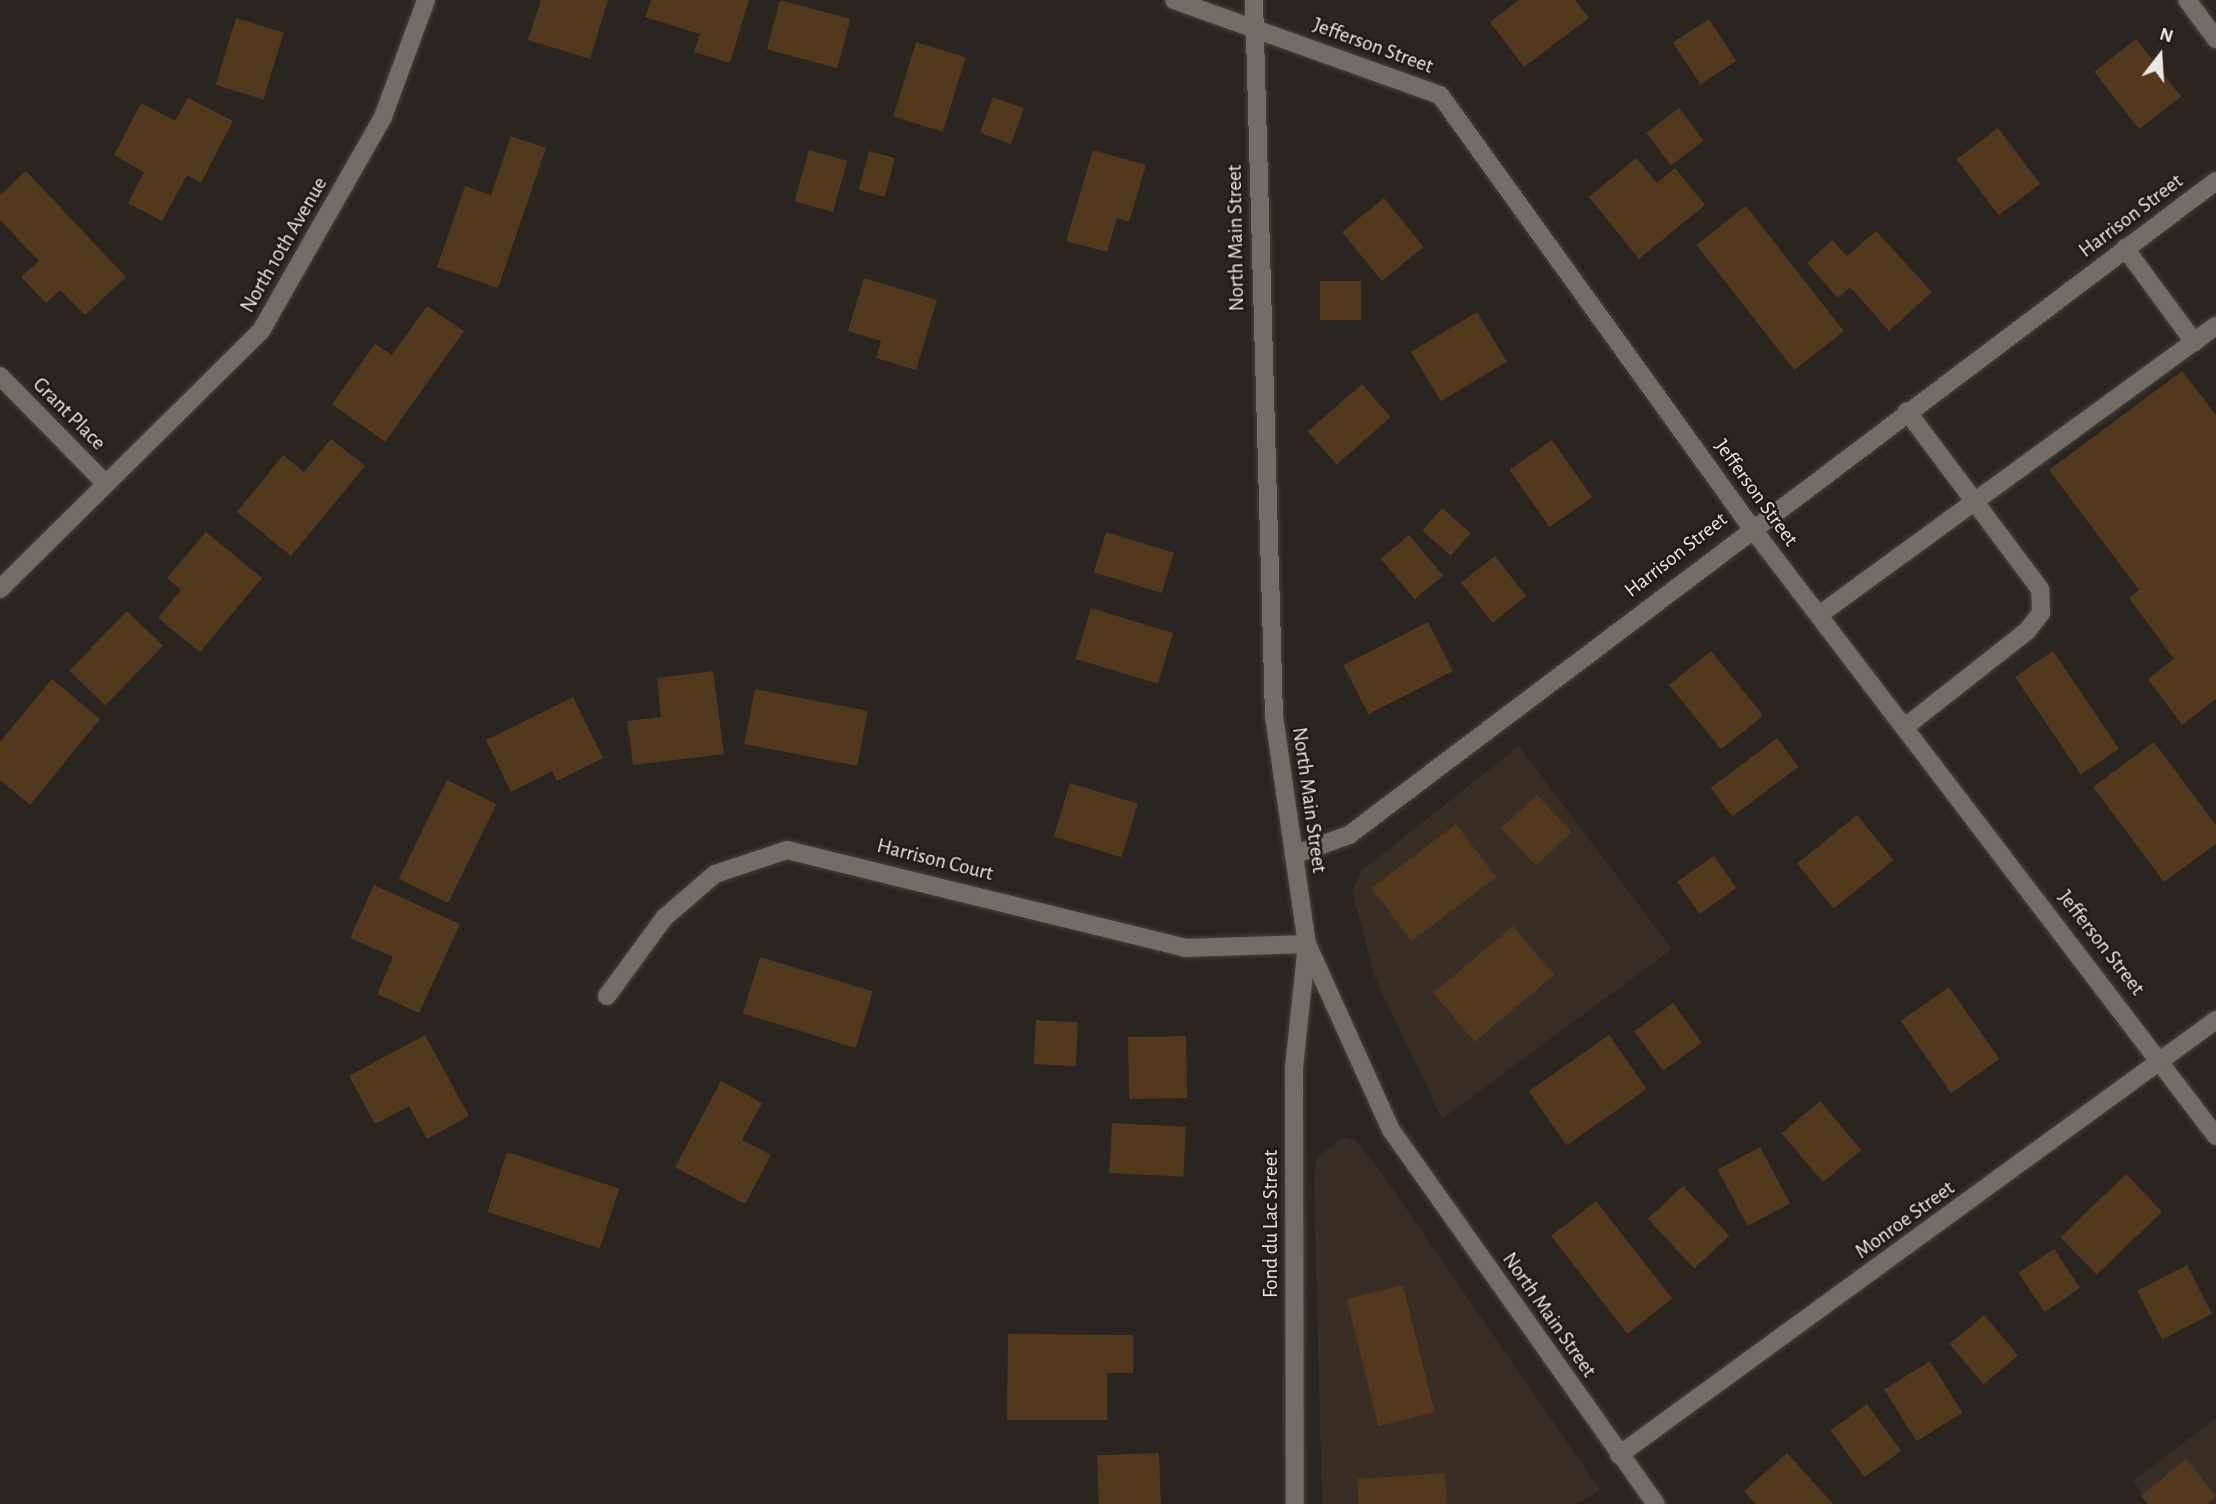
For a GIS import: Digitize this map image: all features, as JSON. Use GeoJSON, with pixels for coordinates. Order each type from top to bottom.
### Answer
{"type":"FeatureCollection","features":[{"type":"Feature","properties":{"kind":"street","name":"North 10th Avenue"},"geometry":{"type":"LineString","coordinates":[[0,589],[261,331],[383,117],[426,0]]}},
{"type":"Feature","properties":{"kind":"street","name":"Jefferson Street"},"geometry":{"type":"LineString","coordinates":[[1174,0],[1440,94],[1751,527],[2163,1061],[2216,1136]]}},
{"type":"Feature","properties":{"kind":"street","name":"North Main Street"},"geometry":{"type":"LineString","coordinates":[[1254,0],[1274,702],[1307,944],[1391,1130],[1656,1504]]}},
{"type":"Feature","properties":{"kind":"street"},"geometry":{"type":"LineString","coordinates":[[2187,0],[2216,39]]}},
{"type":"Feature","properties":{"kind":"street","name":"Harrison Street"},"geometry":{"type":"LineString","coordinates":[[1294,855],[1349,835],[1751,527],[2216,181]]}},
{"type":"Feature","properties":{"kind":"street"},"geometry":{"type":"LineString","coordinates":[[2125,248],[2194,342]]}},
{"type":"Feature","properties":{"kind":"street"},"geometry":{"type":"LineString","coordinates":[[1819,615],[2216,326]]}},
{"type":"Feature","properties":{"kind":"street","name":"Grant Place"},"geometry":{"type":"LineString","coordinates":[[0,376],[106,484]]}},
{"type":"Feature","properties":{"kind":"street"},"geometry":{"type":"LineString","coordinates":[[1905,726],[2027,631],[2041,613],[2040,589],[1907,411]]}},
{"type":"Feature","properties":{"kind":"street","name":"Harrison Court"},"geometry":{"type":"LineString","coordinates":[[607,996],[664,918],[715,874],[788,850],[1185,948],[1307,944]]}},
{"type":"Feature","properties":{"kind":"street","name":"Fond du Lac Street"},"geometry":{"type":"LineString","coordinates":[[1295,1504],[1294,1067],[1307,944]]}},
{"type":"Feature","properties":{"kind":"street","name":"Monroe Street"},"geometry":{"type":"LineString","coordinates":[[1619,1455],[2216,1020]]}},
{"type":"Feature","properties":{"kind":"shaded area"},"geometry":{"type":"Polygon","coordinates":[[[1519,746],[1672,949],[1442,1119],[1374,976],[1352,891],[1361,871],[1519,746]]]}},
{"type":"Feature","properties":{"kind":"shaded area"},"geometry":{"type":"Polygon","coordinates":[[[1345,1137],[1355,1140],[1379,1169],[1600,1490],[1577,1504],[1322,1504],[1314,1180],[1317,1157],[1345,1137]]]}},
{"type":"Feature","properties":{"kind":"shaded area"},"geometry":{"type":"Polygon","coordinates":[[[2216,1418],[2216,1504],[2150,1504],[2133,1481],[2216,1418]]]}},
{"type":"Feature","properties":{"kind":"building"},"geometry":{"type":"Polygon","coordinates":[[[541,0],[608,0],[590,59],[528,40],[541,0]]]}},
{"type":"Feature","properties":{"kind":"building"},"geometry":{"type":"Polygon","coordinates":[[[651,0],[749,0],[730,63],[694,52],[700,34],[645,17],[651,0]]]}},
{"type":"Feature","properties":{"kind":"building"},"geometry":{"type":"Polygon","coordinates":[[[780,0],[851,19],[837,68],[767,49],[780,0]]]}},
{"type":"Feature","properties":{"kind":"building"},"geometry":{"type":"Polygon","coordinates":[[[1519,0],[1575,0],[1589,18],[1524,67],[1490,22],[1519,0]]]}},
{"type":"Feature","properties":{"kind":"building"},"geometry":{"type":"Polygon","coordinates":[[[236,18],[284,33],[263,100],[216,85],[236,18]]]}},
{"type":"Feature","properties":{"kind":"building"},"geometry":{"type":"Polygon","coordinates":[[[1709,19],[1736,61],[1700,84],[1673,42],[1709,19]]]}},
{"type":"Feature","properties":{"kind":"building"},"geometry":{"type":"Polygon","coordinates":[[[2136,39],[2181,97],[2139,129],[2094,72],[2136,39]]]}},
{"type":"Feature","properties":{"kind":"building"},"geometry":{"type":"Polygon","coordinates":[[[916,42],[966,57],[943,132],[893,117],[916,42]]]}},
{"type":"Feature","properties":{"kind":"building"},"geometry":{"type":"Polygon","coordinates":[[[993,97],[1024,108],[1011,144],[980,133],[993,97]]]}},
{"type":"Feature","properties":{"kind":"building"},"geometry":{"type":"Polygon","coordinates":[[[188,98],[233,121],[201,183],[187,175],[162,221],[128,203],[144,172],[114,155],[141,103],[175,121],[188,98]]]}},
{"type":"Feature","properties":{"kind":"building"},"geometry":{"type":"Polygon","coordinates":[[[1679,108],[1704,141],[1671,165],[1646,133],[1679,108]]]}},
{"type":"Feature","properties":{"kind":"building"},"geometry":{"type":"Polygon","coordinates":[[[1998,128],[2040,184],[1999,215],[1956,159],[1998,128]]]}},
{"type":"Feature","properties":{"kind":"building"},"geometry":{"type":"Polygon","coordinates":[[[511,136],[546,148],[498,288],[437,267],[465,186],[491,195],[511,136]]]}},
{"type":"Feature","properties":{"kind":"building"},"geometry":{"type":"Polygon","coordinates":[[[809,150],[847,161],[833,212],[794,201],[809,150]]]}},
{"type":"Feature","properties":{"kind":"building"},"geometry":{"type":"Polygon","coordinates":[[[1093,150],[1146,165],[1129,222],[1117,218],[1107,252],[1066,241],[1093,150]]]}},
{"type":"Feature","properties":{"kind":"building"},"geometry":{"type":"Polygon","coordinates":[[[869,151],[895,158],[885,197],[859,190],[869,151]]]}},
{"type":"Feature","properties":{"kind":"building"},"geometry":{"type":"Polygon","coordinates":[[[1636,158],[1657,183],[1675,168],[1705,205],[1639,259],[1589,197],[1636,158]]]}},
{"type":"Feature","properties":{"kind":"building"},"geometry":{"type":"Polygon","coordinates":[[[26,171],[126,277],[85,315],[60,290],[46,303],[21,277],[39,261],[0,220],[0,195],[26,171]]]}},
{"type":"Feature","properties":{"kind":"building"},"geometry":{"type":"Polygon","coordinates":[[[1384,198],[1424,247],[1382,281],[1342,232],[1384,198]]]}},
{"type":"Feature","properties":{"kind":"building"},"geometry":{"type":"Polygon","coordinates":[[[1746,206],[1844,331],[1794,370],[1696,245],[1746,206]]]}},
{"type":"Feature","properties":{"kind":"building"},"geometry":{"type":"Polygon","coordinates":[[[1876,231],[1932,292],[1889,331],[1850,287],[1838,298],[1807,263],[1832,240],[1847,256],[1876,231]]]}},
{"type":"Feature","properties":{"kind":"building"},"geometry":{"type":"Polygon","coordinates":[[[864,278],[937,300],[916,370],[876,358],[881,341],[848,331],[864,278]]]}},
{"type":"Feature","properties":{"kind":"building"},"geometry":{"type":"Polygon","coordinates":[[[1320,281],[1361,281],[1361,320],[1320,320],[1320,281]]]}},
{"type":"Feature","properties":{"kind":"building"},"geometry":{"type":"Polygon","coordinates":[[[427,306],[464,331],[385,442],[332,404],[375,344],[392,355],[427,306]]]}},
{"type":"Feature","properties":{"kind":"building"},"geometry":{"type":"Polygon","coordinates":[[[1477,312],[1507,362],[1441,401],[1411,352],[1477,312]]]}},
{"type":"Feature","properties":{"kind":"building"},"geometry":{"type":"Polygon","coordinates":[[[2182,371],[2216,415],[2216,699],[2182,725],[2148,679],[2174,659],[2129,598],[2139,590],[2049,470],[2182,371]]]}},
{"type":"Feature","properties":{"kind":"building"},"geometry":{"type":"Polygon","coordinates":[[[1362,384],[1391,417],[1337,464],[1308,431],[1362,384]]]}},
{"type":"Feature","properties":{"kind":"building"},"geometry":{"type":"Polygon","coordinates":[[[331,439],[365,466],[291,556],[237,512],[283,455],[304,472],[331,439]]]}},
{"type":"Feature","properties":{"kind":"building"},"geometry":{"type":"Polygon","coordinates":[[[1552,440],[1592,497],[1550,527],[1509,470],[1552,440]]]}},
{"type":"Feature","properties":{"kind":"building"},"geometry":{"type":"Polygon","coordinates":[[[1442,508],[1471,533],[1451,556],[1422,531],[1442,508]]]}},
{"type":"Feature","properties":{"kind":"building"},"geometry":{"type":"Polygon","coordinates":[[[206,532],[262,578],[200,652],[158,618],[181,590],[167,578],[206,532]]]}},
{"type":"Feature","properties":{"kind":"building"},"geometry":{"type":"Polygon","coordinates":[[[1106,532],[1174,553],[1162,593],[1094,572],[1106,532]]]}},
{"type":"Feature","properties":{"kind":"building"},"geometry":{"type":"Polygon","coordinates":[[[1409,535],[1443,576],[1415,599],[1381,559],[1409,535]]]}},
{"type":"Feature","properties":{"kind":"building"},"geometry":{"type":"Polygon","coordinates":[[[1495,556],[1526,596],[1493,623],[1461,582],[1495,556]]]}},
{"type":"Feature","properties":{"kind":"building"},"geometry":{"type":"Polygon","coordinates":[[[1091,608],[1173,633],[1158,684],[1076,659],[1091,608]]]}},
{"type":"Feature","properties":{"kind":"building"},"geometry":{"type":"Polygon","coordinates":[[[127,611],[163,646],[105,705],[69,671],[127,611]]]}},
{"type":"Feature","properties":{"kind":"building"},"geometry":{"type":"Polygon","coordinates":[[[1428,622],[1453,671],[1368,714],[1343,665],[1428,622]]]}},
{"type":"Feature","properties":{"kind":"building"},"geometry":{"type":"Polygon","coordinates":[[[1711,651],[1763,716],[1721,749],[1669,685],[1711,651]]]}},
{"type":"Feature","properties":{"kind":"building"},"geometry":{"type":"Polygon","coordinates":[[[2053,651],[2119,749],[2081,775],[2015,677],[2053,651]]]}},
{"type":"Feature","properties":{"kind":"building"},"geometry":{"type":"Polygon","coordinates":[[[713,671],[724,754],[633,765],[627,721],[661,717],[657,678],[713,671]]]}},
{"type":"Feature","properties":{"kind":"building"},"geometry":{"type":"Polygon","coordinates":[[[52,679],[100,719],[30,805],[0,780],[0,742],[52,679]]]}},
{"type":"Feature","properties":{"kind":"building"},"geometry":{"type":"Polygon","coordinates":[[[755,689],[868,711],[857,766],[744,744],[755,689]]]}},
{"type":"Feature","properties":{"kind":"building"},"geometry":{"type":"Polygon","coordinates":[[[573,697],[603,758],[557,781],[552,771],[511,792],[486,740],[573,697]]]}},
{"type":"Feature","properties":{"kind":"building"},"geometry":{"type":"Polygon","coordinates":[[[1777,738],[1799,767],[1732,817],[1711,788],[1777,738]]]}},
{"type":"Feature","properties":{"kind":"building"},"geometry":{"type":"Polygon","coordinates":[[[2154,742],[2216,825],[2216,844],[2164,882],[2093,787],[2154,742]]]}},
{"type":"Feature","properties":{"kind":"building"},"geometry":{"type":"Polygon","coordinates":[[[447,780],[496,804],[448,903],[399,879],[447,780]]]}},
{"type":"Feature","properties":{"kind":"building"},"geometry":{"type":"Polygon","coordinates":[[[1070,783],[1138,804],[1122,857],[1054,837],[1070,783]]]}},
{"type":"Feature","properties":{"kind":"building"},"geometry":{"type":"Polygon","coordinates":[[[1537,795],[1572,832],[1536,866],[1501,828],[1537,795]]]}},
{"type":"Feature","properties":{"kind":"building"},"geometry":{"type":"Polygon","coordinates":[[[1857,815],[1894,860],[1834,909],[1797,863],[1857,815]]]}},
{"type":"Feature","properties":{"kind":"building"},"geometry":{"type":"Polygon","coordinates":[[[1456,824],[1496,878],[1412,941],[1371,888],[1456,824]]]}},
{"type":"Feature","properties":{"kind":"building"},"geometry":{"type":"Polygon","coordinates":[[[1714,856],[1736,888],[1700,914],[1677,882],[1714,856]]]}},
{"type":"Feature","properties":{"kind":"building"},"geometry":{"type":"Polygon","coordinates":[[[374,885],[460,924],[419,1013],[377,994],[393,957],[350,938],[374,885]]]}},
{"type":"Feature","properties":{"kind":"building"},"geometry":{"type":"Polygon","coordinates":[[[1513,926],[1554,975],[1474,1042],[1433,993],[1513,926]]]}},
{"type":"Feature","properties":{"kind":"building"},"geometry":{"type":"Polygon","coordinates":[[[760,957],[873,991],[856,1048],[743,1013],[760,957]]]}},
{"type":"Feature","properties":{"kind":"building"},"geometry":{"type":"Polygon","coordinates":[[[1949,987],[1999,1059],[1951,1093],[1901,1021],[1949,987]]]}},
{"type":"Feature","properties":{"kind":"building"},"geometry":{"type":"Polygon","coordinates":[[[1673,1003],[1702,1043],[1663,1071],[1634,1031],[1673,1003]]]}},
{"type":"Feature","properties":{"kind":"building"},"geometry":{"type":"Polygon","coordinates":[[[1036,1020],[1078,1022],[1076,1066],[1034,1064],[1036,1020]]]}},
{"type":"Feature","properties":{"kind":"building"},"geometry":{"type":"Polygon","coordinates":[[[425,1035],[469,1116],[427,1139],[409,1106],[375,1124],[349,1076],[425,1035]]]}},
{"type":"Feature","properties":{"kind":"building"},"geometry":{"type":"Polygon","coordinates":[[[1609,1035],[1647,1089],[1567,1145],[1529,1091],[1609,1035]]]}},
{"type":"Feature","properties":{"kind":"building"},"geometry":{"type":"Polygon","coordinates":[[[1186,1036],[1187,1098],[1129,1099],[1128,1037],[1186,1036]]]}},
{"type":"Feature","properties":{"kind":"building"},"geometry":{"type":"Polygon","coordinates":[[[721,1081],[762,1103],[742,1140],[771,1155],[745,1204],[675,1167],[721,1081]]]}},
{"type":"Feature","properties":{"kind":"building"},"geometry":{"type":"Polygon","coordinates":[[[1820,1101],[1861,1150],[1823,1182],[1782,1133],[1820,1101]]]}},
{"type":"Feature","properties":{"kind":"building"},"geometry":{"type":"Polygon","coordinates":[[[1112,1123],[1186,1127],[1183,1177],[1109,1173],[1112,1123]]]}},
{"type":"Feature","properties":{"kind":"building"},"geometry":{"type":"Polygon","coordinates":[[[1760,1147],[1790,1204],[1748,1226],[1718,1170],[1760,1147]]]}},
{"type":"Feature","properties":{"kind":"building"},"geometry":{"type":"Polygon","coordinates":[[[507,1152],[619,1188],[600,1248],[488,1212],[507,1152]]]}},
{"type":"Feature","properties":{"kind":"building"},"geometry":{"type":"Polygon","coordinates":[[[2126,1174],[2162,1211],[2097,1275],[2061,1237],[2126,1174]]]}},
{"type":"Feature","properties":{"kind":"building"},"geometry":{"type":"Polygon","coordinates":[[[1683,1186],[1729,1236],[1694,1268],[1648,1219],[1683,1186]]]}},
{"type":"Feature","properties":{"kind":"building"},"geometry":{"type":"Polygon","coordinates":[[[1596,1201],[1672,1299],[1627,1334],[1551,1236],[1596,1201]]]}},
{"type":"Feature","properties":{"kind":"building"},"geometry":{"type":"Polygon","coordinates":[[[2054,1249],[2080,1288],[2045,1312],[2018,1273],[2054,1249]]]}},
{"type":"Feature","properties":{"kind":"building"},"geometry":{"type":"Polygon","coordinates":[[[2187,1265],[2212,1314],[2162,1339],[2137,1290],[2187,1265]]]}},
{"type":"Feature","properties":{"kind":"building"},"geometry":{"type":"Polygon","coordinates":[[[1403,1285],[1435,1412],[1378,1426],[1347,1299],[1403,1285]]]}},
{"type":"Feature","properties":{"kind":"building"},"geometry":{"type":"Polygon","coordinates":[[[1984,1315],[2018,1356],[1984,1385],[1950,1344],[1984,1315]]]}},
{"type":"Feature","properties":{"kind":"building"},"geometry":{"type":"Polygon","coordinates":[[[1008,1334],[1133,1335],[1133,1373],[1107,1373],[1107,1420],[1007,1420],[1008,1334]]]}},
{"type":"Feature","properties":{"kind":"building"},"geometry":{"type":"Polygon","coordinates":[[[1930,1361],[1962,1413],[1917,1441],[1884,1390],[1930,1361]]]}},
{"type":"Feature","properties":{"kind":"building"},"geometry":{"type":"Polygon","coordinates":[[[1867,1404],[1901,1451],[1865,1477],[1831,1430],[1867,1404]]]}},
{"type":"Feature","properties":{"kind":"building"},"geometry":{"type":"Polygon","coordinates":[[[1159,1453],[1161,1504],[1099,1504],[1097,1455],[1159,1453]]]}},
{"type":"Feature","properties":{"kind":"building"},"geometry":{"type":"Polygon","coordinates":[[[1787,1453],[1833,1504],[1756,1504],[1744,1491],[1787,1453]]]}},
{"type":"Feature","properties":{"kind":"building"},"geometry":{"type":"Polygon","coordinates":[[[2186,1459],[2216,1496],[2206,1504],[2148,1504],[2141,1496],[2186,1459]]]}},
{"type":"Feature","properties":{"kind":"building"},"geometry":{"type":"Polygon","coordinates":[[[1445,1473],[1447,1504],[1359,1504],[1357,1479],[1445,1473]]]}}]}
